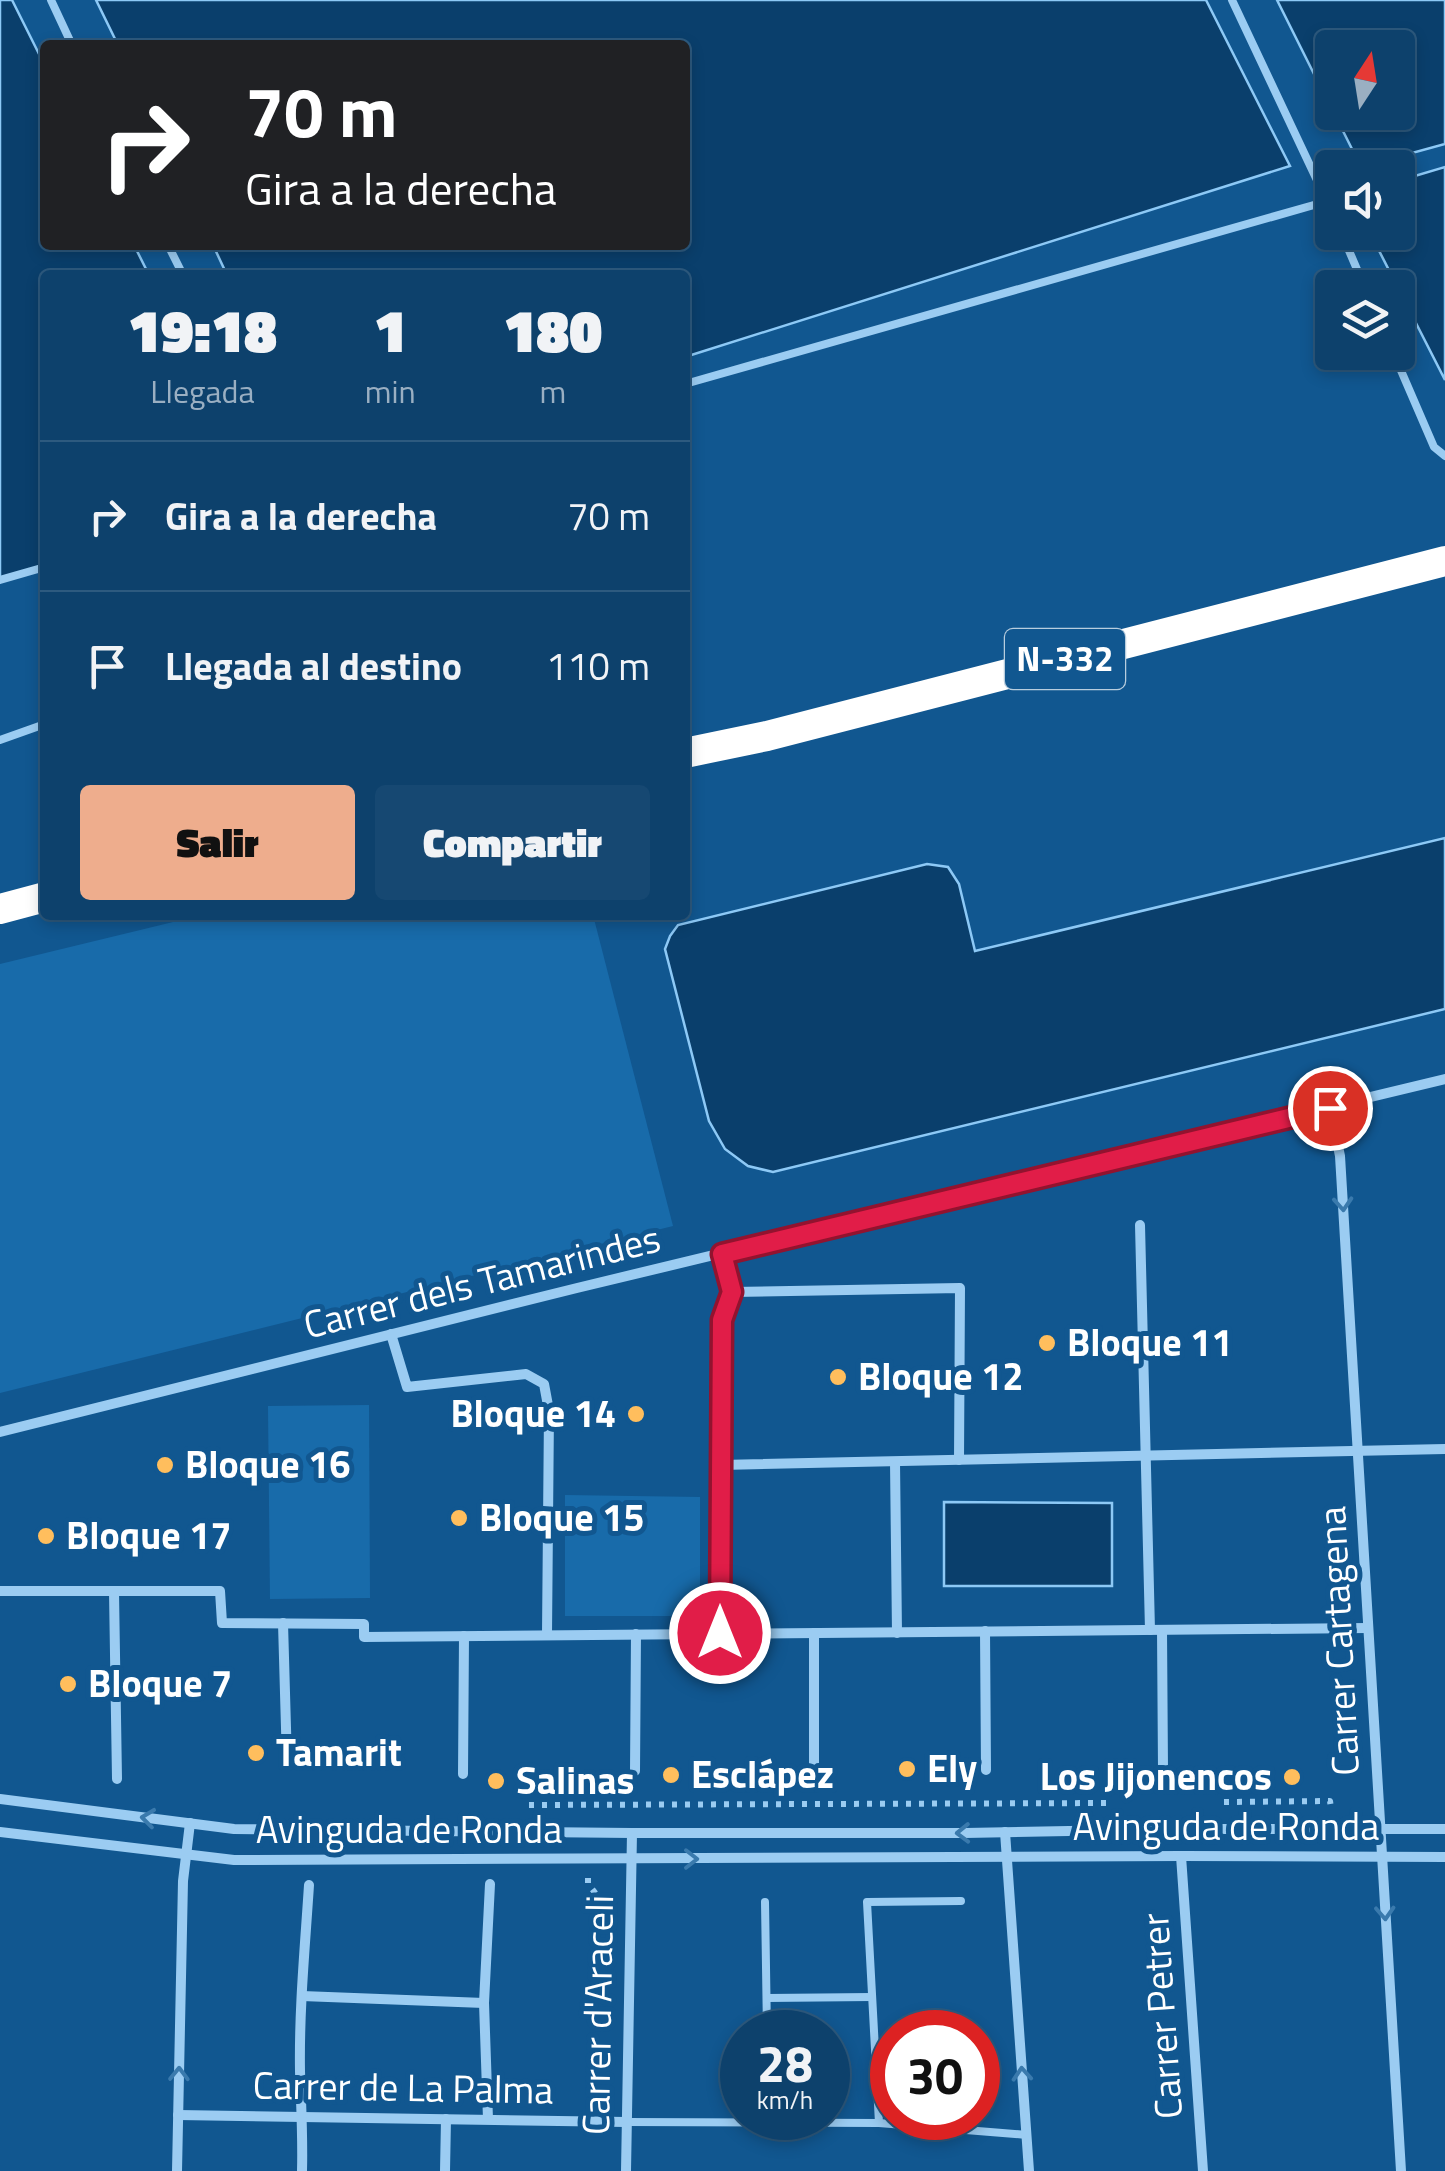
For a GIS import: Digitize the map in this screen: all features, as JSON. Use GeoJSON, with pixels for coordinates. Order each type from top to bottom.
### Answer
{"type":"FeatureCollection","features":[{"type":"Feature","properties":{"kind":"highway","name":"N-332"},"geometry":{"type":"LineString","coordinates":[[690,752],[767,736],[1445,561]]}},
{"type":"Feature","properties":{"kind":"highway"},"geometry":{"type":"LineString","coordinates":[[0,908],[40,898]]}},
{"type":"Feature","properties":{"kind":"street","name":"Carrer dels Tamarindes"},"geometry":{"type":"LineString","coordinates":[[0,1432],[1445,1080]]}},
{"type":"Feature","properties":{"kind":"street","name":"Carrer Cartagena"},"geometry":{"type":"LineString","coordinates":[[1330,1108],[1340,1156],[1400,2171]]}},
{"type":"Feature","properties":{"kind":"street"},"geometry":{"type":"LineString","coordinates":[[1140,1225],[1163,1770]]}},
{"type":"Feature","properties":{"kind":"street"},"geometry":{"type":"LineString","coordinates":[[720,1633],[722,1320],[732,1292],[722,1254]]}},
{"type":"Feature","properties":{"kind":"street"},"geometry":{"type":"LineString","coordinates":[[732,1292],[960,1288],[960,1460]]}},
{"type":"Feature","properties":{"kind":"street"},"geometry":{"type":"LineString","coordinates":[[391,1334],[406,1388],[526,1374],[544,1384],[549,1411],[546,1635]]}},
{"type":"Feature","properties":{"kind":"street"},"geometry":{"type":"LineString","coordinates":[[721,1466],[1445,1449]]}},
{"type":"Feature","properties":{"kind":"street"},"geometry":{"type":"LineString","coordinates":[[895,1462],[897,1632]]}},
{"type":"Feature","properties":{"kind":"street"},"geometry":{"type":"LineString","coordinates":[[0,1591],[220,1591],[222,1623],[364,1624],[364,1636],[1368,1628]]}},
{"type":"Feature","properties":{"kind":"street"},"geometry":{"type":"LineString","coordinates":[[114,1592],[117,1779]]}},
{"type":"Feature","properties":{"kind":"street"},"geometry":{"type":"LineString","coordinates":[[283,1623],[287,1763]]}},
{"type":"Feature","properties":{"kind":"street"},"geometry":{"type":"LineString","coordinates":[[985,1631],[986,1770]]}},
{"type":"Feature","properties":{"kind":"street"},"geometry":{"type":"LineString","coordinates":[[814,1633],[814,1769]]}},
{"type":"Feature","properties":{"kind":"street"},"geometry":{"type":"LineString","coordinates":[[635,1772],[636,1634]]}},
{"type":"Feature","properties":{"kind":"street"},"geometry":{"type":"LineString","coordinates":[[463,1774],[464,1636]]}},
{"type":"Feature","properties":{"kind":"street","name":"Avinguda de Ronda"},"geometry":{"type":"LineString","coordinates":[[0,1799],[234,1829],[632,1833],[1445,1829]]}},
{"type":"Feature","properties":{"kind":"street"},"geometry":{"type":"LineString","coordinates":[[177,2171],[183,1880],[190,1823]]}},
{"type":"Feature","properties":{"kind":"street","name":"Avinguda de Ronda"},"geometry":{"type":"LineString","coordinates":[[0,1832],[234,1860],[1445,1857]]}},
{"type":"Feature","properties":{"kind":"street"},"geometry":{"type":"LineString","coordinates":[[1005,1832],[1029,2171]]}},
{"type":"Feature","properties":{"kind":"street"},"geometry":{"type":"LineString","coordinates":[[631,1860],[632,1833]]}},
{"type":"Feature","properties":{"kind":"street","name":"Carrer Petrer"},"geometry":{"type":"LineString","coordinates":[[1181,1856],[1203,2171]]}},
{"type":"Feature","properties":{"kind":"street","name":"Carrer d'Araceli"},"geometry":{"type":"LineString","coordinates":[[626,2171],[631,1860]]}},
{"type":"Feature","properties":{"kind":"street"},"geometry":{"type":"LineString","coordinates":[[488,2119],[484,2003],[490,1884]]}},
{"type":"Feature","properties":{"kind":"street"},"geometry":{"type":"LineString","coordinates":[[302,2171],[300,2071],[309,1885]]}},
{"type":"Feature","properties":{"kind":"street"},"geometry":{"type":"LineString","coordinates":[[302,1996],[484,2003]]}},
{"type":"Feature","properties":{"kind":"street","name":"Carrer de La Palma"},"geometry":{"type":"LineString","coordinates":[[178,2116],[626,2122]]}},
{"type":"Feature","properties":{"kind":"street"},"geometry":{"type":"LineString","coordinates":[[445,2171],[446,2119]]}},
{"type":"Feature","properties":{"kind":"lane"},"geometry":{"type":"LineString","coordinates":[[51,0],[70,40]]}},
{"type":"Feature","properties":{"kind":"lane"},"geometry":{"type":"LineString","coordinates":[[1232,0],[1315,174]]}},
{"type":"Feature","properties":{"kind":"lane"},"geometry":{"type":"LineString","coordinates":[[690,383],[1315,205]]}},
{"type":"Feature","properties":{"kind":"lane"},"geometry":{"type":"LineString","coordinates":[[1401,370],[1434,447],[1445,456]]}},
{"type":"Feature","properties":{"kind":"lane"},"geometry":{"type":"LineString","coordinates":[[0,580],[40,568]]}},
{"type":"Feature","properties":{"kind":"lane"},"geometry":{"type":"LineString","coordinates":[[0,740],[40,726]]}},
{"type":"Feature","properties":{"kind":"lane"},"geometry":{"type":"LineString","coordinates":[[873,2010],[867,1902],[960,1900]]}},
{"type":"Feature","properties":{"kind":"lane"},"geometry":{"type":"LineString","coordinates":[[765,1902],[767,2010]]}},
{"type":"Feature","properties":{"kind":"lane"},"geometry":{"type":"LineString","coordinates":[[767,1998],[872,1997]]}},
{"type":"Feature","properties":{"kind":"lane"},"geometry":{"type":"LineString","coordinates":[[626,2122],[720,2121]]}},
{"type":"Feature","properties":{"kind":"lane"},"geometry":{"type":"LineString","coordinates":[[1000,2132],[1027,2134]]}},
{"type":"Feature","properties":{"kind":"path"},"geometry":{"type":"LineString","coordinates":[[1219,1802],[1330,1801],[1333,1829]]}},
{"type":"Feature","properties":{"kind":"path"},"geometry":{"type":"LineString","coordinates":[[518,1805],[1124,1803]]}},
{"type":"Feature","properties":{"kind":"shaded area"},"geometry":{"type":"Polygon","coordinates":[[[0,0],[12,0],[40,56],[40,250],[136,250],[146,270],[40,270],[40,566],[0,578],[0,0]]]}},
{"type":"Feature","properties":{"kind":"shaded area"},"geometry":{"type":"Polygon","coordinates":[[[96,0],[1206,0],[1290,166],[690,355],[690,270],[225,270],[215,250],[690,250],[690,40],[116,40],[96,0]]]}},
{"type":"Feature","properties":{"kind":"shaded area"},"geometry":{"type":"Polygon","coordinates":[[[1277,0],[1445,0],[1445,144],[1415,152],[1352,150],[1342,130],[1415,130],[1415,30],[1315,30],[1315,76],[1277,0]]]}},
{"type":"Feature","properties":{"kind":"shaded area"},"geometry":{"type":"Polygon","coordinates":[[[1445,167],[1445,380],[1415,321],[1415,270],[1389,270],[1379,250],[1415,250],[1415,176],[1445,167]]]}},
{"type":"Feature","properties":{"kind":"shaded area"},"geometry":{"type":"Polygon","coordinates":[[[1445,838],[1445,1009],[773,1172],[748,1166],[725,1149],[709,1121],[665,949],[678,925],[927,864],[948,867],[959,884],[975,951],[1445,838]]]}},
{"type":"Feature","properties":{"kind":"shaded area"},"geometry":{"type":"Polygon","coordinates":[[[181,920],[594,920],[673,1226],[0,1393],[0,964],[181,920]]]}},
{"type":"Feature","properties":{"kind":"shaded area"},"geometry":{"type":"Polygon","coordinates":[[[369,1405],[370,1598],[270,1599],[268,1406],[369,1405]]]}},
{"type":"Feature","properties":{"kind":"shaded area"},"geometry":{"type":"Polygon","coordinates":[[[565,1495],[700,1497],[700,1616],[565,1616],[565,1495]]]}},
{"type":"Feature","properties":{"kind":"shaded area"},"geometry":{"type":"Polygon","coordinates":[[[944,1502],[1112,1503],[1112,1586],[944,1586],[944,1502]]]}},
{"type":"Feature","properties":{"kind":"place","name":"Bloque 11"},"geometry":{"type":"Point","coordinates":[1047,1343]}},
{"type":"Feature","properties":{"kind":"place","name":"Bloque 12"},"geometry":{"type":"Point","coordinates":[838,1377]}},
{"type":"Feature","properties":{"kind":"place","name":"Bloque 14"},"geometry":{"type":"Point","coordinates":[636,1414]}},
{"type":"Feature","properties":{"kind":"place","name":"Bloque 16"},"geometry":{"type":"Point","coordinates":[165,1465]}},
{"type":"Feature","properties":{"kind":"place","name":"Bloque 15"},"geometry":{"type":"Point","coordinates":[459,1518]}},
{"type":"Feature","properties":{"kind":"place","name":"Bloque 17"},"geometry":{"type":"Point","coordinates":[46,1536]}},
{"type":"Feature","properties":{"kind":"place","name":"Bloque 7"},"geometry":{"type":"Point","coordinates":[68,1684]}},
{"type":"Feature","properties":{"kind":"place","name":"Tamarit"},"geometry":{"type":"Point","coordinates":[256,1753]}},
{"type":"Feature","properties":{"kind":"place","name":"Ely"},"geometry":{"type":"Point","coordinates":[907,1769]}},
{"type":"Feature","properties":{"kind":"place","name":"Esclápez"},"geometry":{"type":"Point","coordinates":[671,1775]}},
{"type":"Feature","properties":{"kind":"place","name":"Los Jijonencos"},"geometry":{"type":"Point","coordinates":[1292,1777]}},
{"type":"Feature","properties":{"kind":"place","name":"Salinas"},"geometry":{"type":"Point","coordinates":[496,1781]}},
{"type":"Feature","properties":{"kind":"route"},"geometry":{"type":"LineString","coordinates":[[720,1633],[722,1320],[732,1292],[722,1254],[1330,1108]]}}]}
